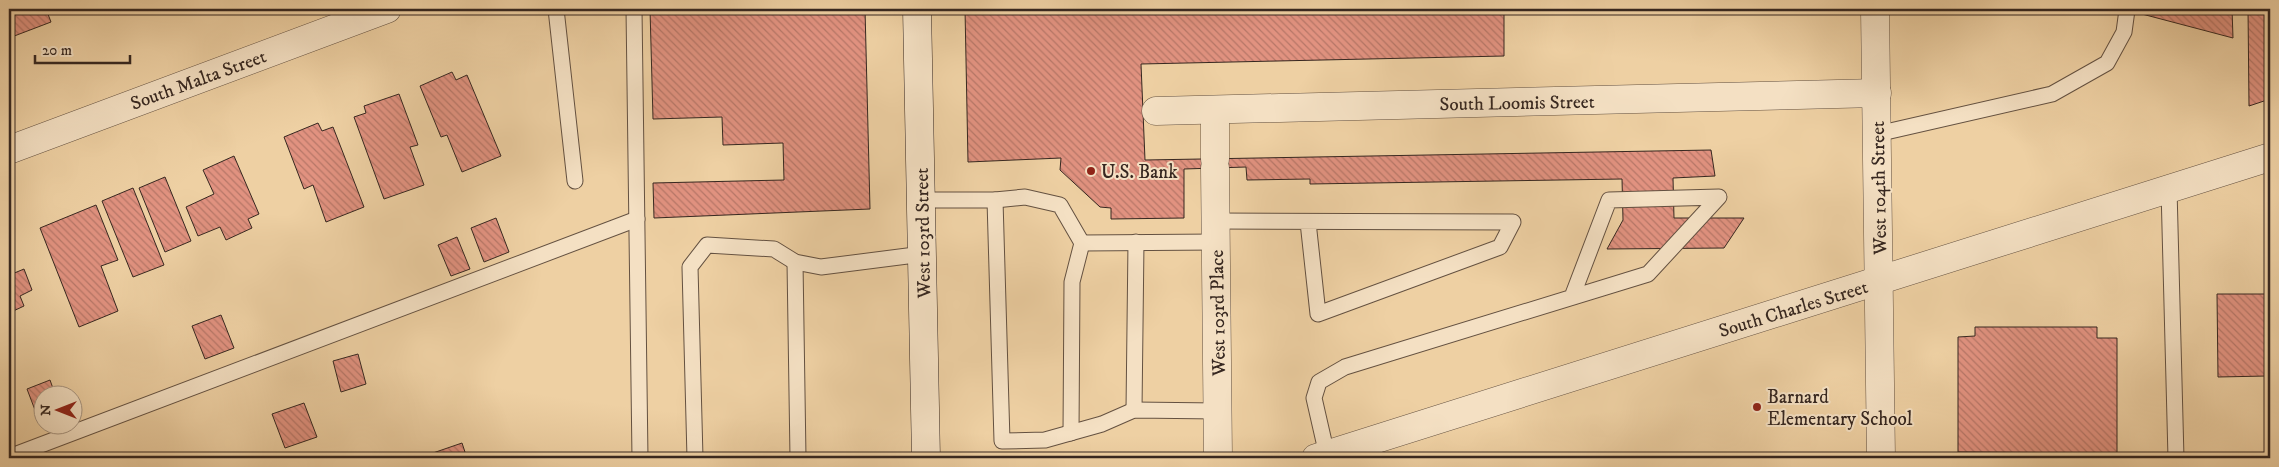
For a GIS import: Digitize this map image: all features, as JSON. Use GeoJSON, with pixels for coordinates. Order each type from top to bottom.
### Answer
{"type":"FeatureCollection","features":[{"type":"Feature","properties":{"kind":"street","name":"South Malta Street"},"geometry":{"type":"LineString","coordinates":[[9,150],[387,9]]}},
{"type":"Feature","properties":{"kind":"street","name":"West 103rd Street"},"geometry":{"type":"LineString","coordinates":[[917,9],[926,458]]}},
{"type":"Feature","properties":{"kind":"street","name":"West 104th Street"},"geometry":{"type":"LineString","coordinates":[[1875,9],[1881,458]]}},
{"type":"Feature","properties":{"kind":"street","name":"South Loomis Street"},"geometry":{"type":"LineString","coordinates":[[1156,111],[1877,93]]}},
{"type":"Feature","properties":{"kind":"street","name":"West 103rd Place"},"geometry":{"type":"LineString","coordinates":[[1216,110],[1218,458]]}},
{"type":"Feature","properties":{"kind":"street","name":"South Charles Street"},"geometry":{"type":"LineString","coordinates":[[1321,457],[2270,157]]}},
{"type":"Feature","properties":{"kind":"lane"},"geometry":{"type":"LineString","coordinates":[[556,9],[575,181]]}},
{"type":"Feature","properties":{"kind":"lane"},"geometry":{"type":"LineString","coordinates":[[634,9],[640,458]]}},
{"type":"Feature","properties":{"kind":"lane"},"geometry":{"type":"LineString","coordinates":[[1877,134],[2052,94],[2107,63],[2124,32],[2127,10]]}},
{"type":"Feature","properties":{"kind":"lane"},"geometry":{"type":"LineString","coordinates":[[2169,189],[2176,458]]}},
{"type":"Feature","properties":{"kind":"lane"},"geometry":{"type":"LineString","coordinates":[[922,200],[995,200],[1025,197],[1060,206],[1082,243],[1072,282],[1071,433]]}},
{"type":"Feature","properties":{"kind":"lane"},"geometry":{"type":"LineString","coordinates":[[1321,457],[1314,398],[1319,382],[1345,368],[1648,274],[1718,197],[1609,200],[1572,297]]}},
{"type":"Feature","properties":{"kind":"lane"},"geometry":{"type":"LineString","coordinates":[[995,200],[1002,441],[1045,440],[1102,424],[1134,410],[1218,411]]}},
{"type":"Feature","properties":{"kind":"lane"},"geometry":{"type":"LineString","coordinates":[[9,457],[637,219]]}},
{"type":"Feature","properties":{"kind":"lane"},"geometry":{"type":"LineString","coordinates":[[1082,243],[1136,242],[1308,222],[1513,222],[1500,247],[1318,314],[1308,222]]}},
{"type":"Feature","properties":{"kind":"lane"},"geometry":{"type":"LineString","coordinates":[[1134,410],[1136,242]]}},
{"type":"Feature","properties":{"kind":"lane"},"geometry":{"type":"LineString","coordinates":[[695,458],[690,268],[707,245],[774,248],[795,262],[820,267],[923,254]]}},
{"type":"Feature","properties":{"kind":"lane"},"geometry":{"type":"LineString","coordinates":[[795,262],[798,458]]}},
{"type":"Feature","properties":{"kind":"building"},"geometry":{"type":"Polygon","coordinates":[[[9,9],[46,9],[51,22],[9,38],[9,9]]]}},
{"type":"Feature","properties":{"kind":"building"},"geometry":{"type":"Polygon","coordinates":[[[650,9],[865,9],[870,209],[654,218],[653,183],[784,180],[783,143],[723,145],[722,117],[653,119],[650,9]]]}},
{"type":"Feature","properties":{"kind":"building"},"geometry":{"type":"Polygon","coordinates":[[[965,9],[1504,9],[1504,56],[1141,64],[1145,160],[1711,150],[1715,176],[1673,178],[1674,218],[1744,218],[1724,248],[1607,249],[1623,220],[1622,179],[1310,184],[1310,179],[1247,180],[1246,167],[1184,169],[1184,218],[1111,219],[1111,208],[1100,207],[1060,170],[1061,158],[968,162],[965,9]]]}},
{"type":"Feature","properties":{"kind":"building"},"geometry":{"type":"Polygon","coordinates":[[[1919,9],[2019,9],[2019,11],[1919,12],[1919,9]]]}},
{"type":"Feature","properties":{"kind":"building"},"geometry":{"type":"Polygon","coordinates":[[[2123,9],[2232,9],[2233,38],[2123,9]]]}},
{"type":"Feature","properties":{"kind":"building"},"geometry":{"type":"Polygon","coordinates":[[[2248,9],[2270,9],[2270,99],[2249,106],[2248,9]]]}},
{"type":"Feature","properties":{"kind":"building"},"geometry":{"type":"Polygon","coordinates":[[[452,72],[456,80],[467,75],[501,156],[462,172],[447,135],[441,137],[420,86],[452,72]]]}},
{"type":"Feature","properties":{"kind":"building"},"geometry":{"type":"Polygon","coordinates":[[[399,94],[418,145],[410,147],[424,185],[384,199],[354,117],[366,113],[364,106],[399,94]]]}},
{"type":"Feature","properties":{"kind":"building"},"geometry":{"type":"Polygon","coordinates":[[[318,123],[322,131],[333,127],[364,207],[326,222],[313,185],[304,189],[284,137],[318,123]]]}},
{"type":"Feature","properties":{"kind":"building"},"geometry":{"type":"Polygon","coordinates":[[[234,156],[259,214],[248,219],[252,228],[226,240],[220,227],[198,236],[186,207],[214,194],[203,170],[234,156]]]}},
{"type":"Feature","properties":{"kind":"building"},"geometry":{"type":"Polygon","coordinates":[[[165,177],[191,241],[165,252],[139,188],[165,177]]]}},
{"type":"Feature","properties":{"kind":"building"},"geometry":{"type":"Polygon","coordinates":[[[133,188],[164,265],[133,277],[102,201],[133,188]]]}},
{"type":"Feature","properties":{"kind":"building"},"geometry":{"type":"Polygon","coordinates":[[[96,205],[118,260],[101,266],[118,311],[79,327],[40,228],[96,205]]]}},
{"type":"Feature","properties":{"kind":"building"},"geometry":{"type":"Polygon","coordinates":[[[496,218],[509,252],[484,262],[471,228],[496,218]]]}},
{"type":"Feature","properties":{"kind":"building"},"geometry":{"type":"Polygon","coordinates":[[[457,237],[470,269],[451,276],[438,245],[457,237]]]}},
{"type":"Feature","properties":{"kind":"building"},"geometry":{"type":"Polygon","coordinates":[[[9,266],[12,274],[24,269],[32,290],[20,296],[24,306],[9,313],[9,266]]]}},
{"type":"Feature","properties":{"kind":"building"},"geometry":{"type":"Polygon","coordinates":[[[2217,294],[2266,294],[2267,376],[2218,377],[2217,294]]]}},
{"type":"Feature","properties":{"kind":"building"},"geometry":{"type":"Polygon","coordinates":[[[221,315],[234,348],[205,359],[192,326],[221,315]]]}},
{"type":"Feature","properties":{"kind":"building"},"geometry":{"type":"Polygon","coordinates":[[[1975,327],[2097,327],[2097,338],[2117,338],[2117,453],[1958,452],[1958,337],[1975,336],[1975,327]]]}},
{"type":"Feature","properties":{"kind":"building"},"geometry":{"type":"Polygon","coordinates":[[[358,354],[366,384],[341,392],[333,361],[358,354]]]}},
{"type":"Feature","properties":{"kind":"building"},"geometry":{"type":"Polygon","coordinates":[[[50,380],[51,384],[40,384],[50,380]]]}},
{"type":"Feature","properties":{"kind":"building"},"geometry":{"type":"Polygon","coordinates":[[[32,387],[32,402],[27,389],[32,387]]]}},
{"type":"Feature","properties":{"kind":"building"},"geometry":{"type":"Polygon","coordinates":[[[304,403],[317,437],[285,448],[272,414],[304,403]]]}},
{"type":"Feature","properties":{"kind":"building"},"geometry":{"type":"Polygon","coordinates":[[[462,443],[467,458],[431,458],[430,454],[462,443]]]}},
{"type":"Feature","properties":{"kind":"place","name":"U.S. Bank"},"geometry":{"type":"Point","coordinates":[1091,171]}},
{"type":"Feature","properties":{"kind":"place","name":"Barnard Elementary School"},"geometry":{"type":"Point","coordinates":[1757,407]}}]}
